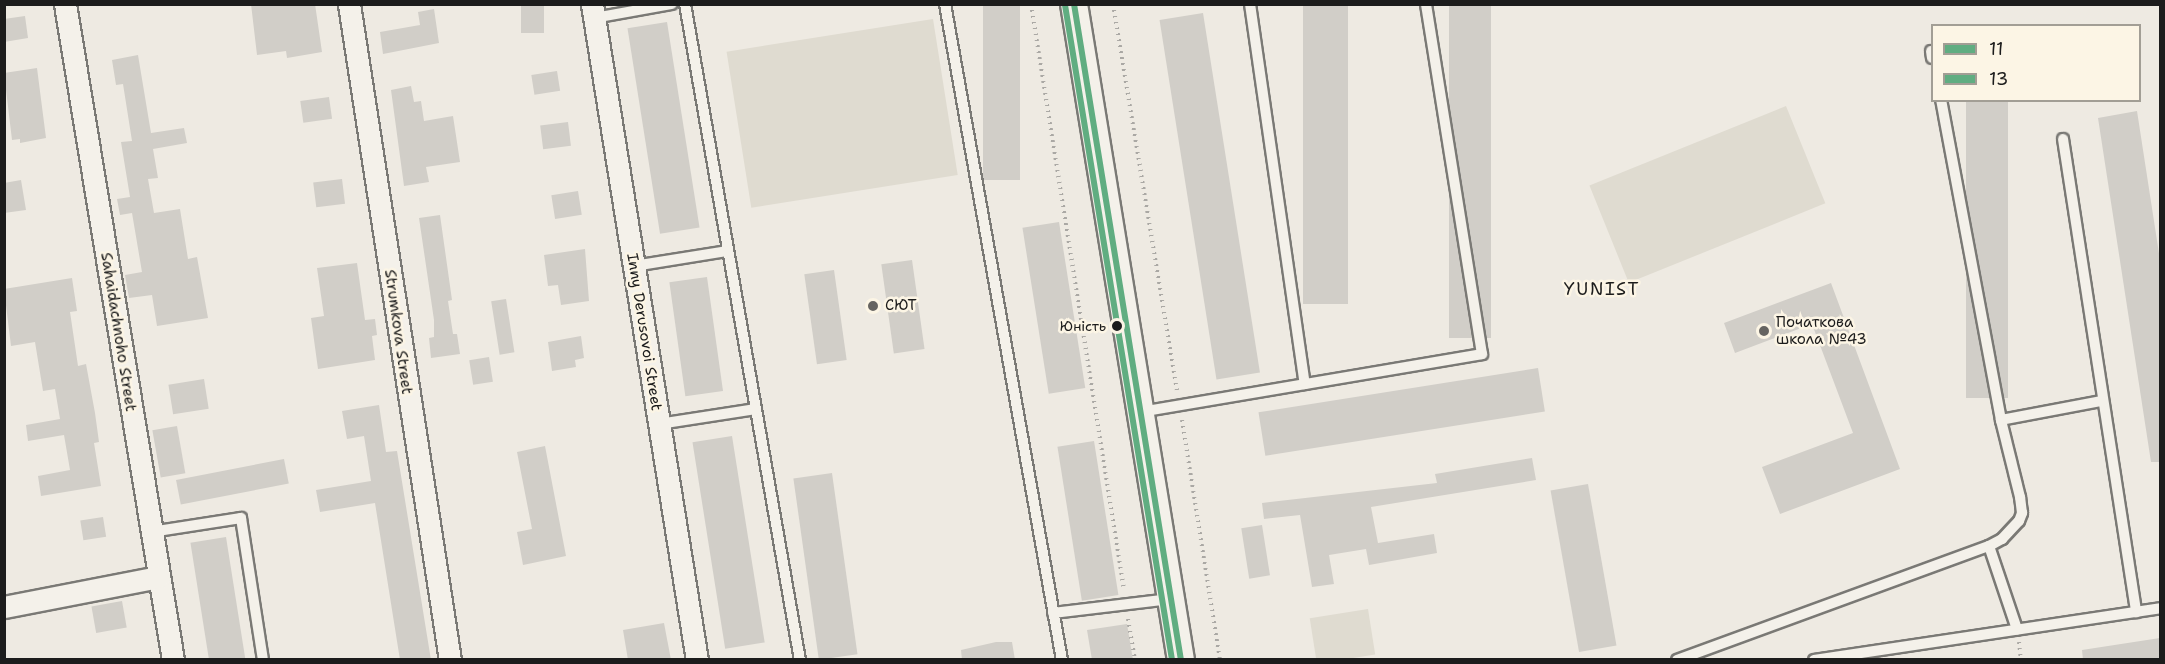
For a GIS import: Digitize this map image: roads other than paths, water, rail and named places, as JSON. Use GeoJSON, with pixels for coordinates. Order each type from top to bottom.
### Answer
{"type":"FeatureCollection","features":[{"type":"Feature","properties":{"kind":"street","name":"Sahaidachnoho Street"},"geometry":{"type":"LineString","coordinates":[[65,4],[173,660]]}},
{"type":"Feature","properties":{"kind":"street","name":"Strumkova Street"},"geometry":{"type":"LineString","coordinates":[[349,4],[450,660]]}},
{"type":"Feature","properties":{"kind":"street"},"geometry":{"type":"LineString","coordinates":[[1074,4],[1180,660]]}},
{"type":"Feature","properties":{"kind":"street","name":"Inny Derusovoi Street"},"geometry":{"type":"LineString","coordinates":[[593,11],[697,660]]}},
{"type":"Feature","properties":{"kind":"street"},"geometry":{"type":"LineString","coordinates":[[4,607],[159,577]]}},
{"type":"Feature","properties":{"kind":"lane"},"geometry":{"type":"LineString","coordinates":[[593,11],[672,4]]}},
{"type":"Feature","properties":{"kind":"lane"},"geometry":{"type":"LineString","coordinates":[[685,4],[800,660]]}},
{"type":"Feature","properties":{"kind":"lane"},"geometry":{"type":"LineString","coordinates":[[945,4],[1062,660]]}},
{"type":"Feature","properties":{"kind":"lane"},"geometry":{"type":"LineString","coordinates":[[1250,4],[1305,384]]}},
{"type":"Feature","properties":{"kind":"lane"},"geometry":{"type":"LineString","coordinates":[[1140,412],[1482,354],[1426,4]]}},
{"type":"Feature","properties":{"kind":"lane"},"geometry":{"type":"LineString","coordinates":[[1677,660],[1989,546],[2013,530],[2022,513],[2001,420],[1941,102]]}},
{"type":"Feature","properties":{"kind":"lane"},"geometry":{"type":"LineString","coordinates":[[2063,139],[2136,612]]}},
{"type":"Feature","properties":{"kind":"lane"},"geometry":{"type":"LineString","coordinates":[[634,266],[728,251]]}},
{"type":"Feature","properties":{"kind":"lane"},"geometry":{"type":"LineString","coordinates":[[2001,420],[2102,401]]}},
{"type":"Feature","properties":{"kind":"lane"},"geometry":{"type":"LineString","coordinates":[[659,424],[756,409]]}},
{"type":"Feature","properties":{"kind":"lane"},"geometry":{"type":"LineString","coordinates":[[151,532],[241,518],[263,660]]}},
{"type":"Feature","properties":{"kind":"lane"},"geometry":{"type":"LineString","coordinates":[[1989,546],[2017,629]]}},
{"type":"Feature","properties":{"kind":"lane"},"geometry":{"type":"LineString","coordinates":[[1053,613],[1170,599]]}},
{"type":"Feature","properties":{"kind":"lane"},"geometry":{"type":"LineString","coordinates":[[1814,660],[2160,608]]}},
{"type":"Feature","properties":{"kind":"place","name":"СЮТ"},"geometry":{"type":"Point","coordinates":[873,306]}},
{"type":"Feature","properties":{"kind":"place","name":"Юність"},"geometry":{"type":"Point","coordinates":[1117,326]}},
{"type":"Feature","properties":{"kind":"place","name":"Початкова школа №43"},"geometry":{"type":"Point","coordinates":[1764,331]}},
{"type":"Feature","properties":{"kind":"district","name":"YUNIST"},"geometry":{"type":"Point","coordinates":[1602,289]}}]}
